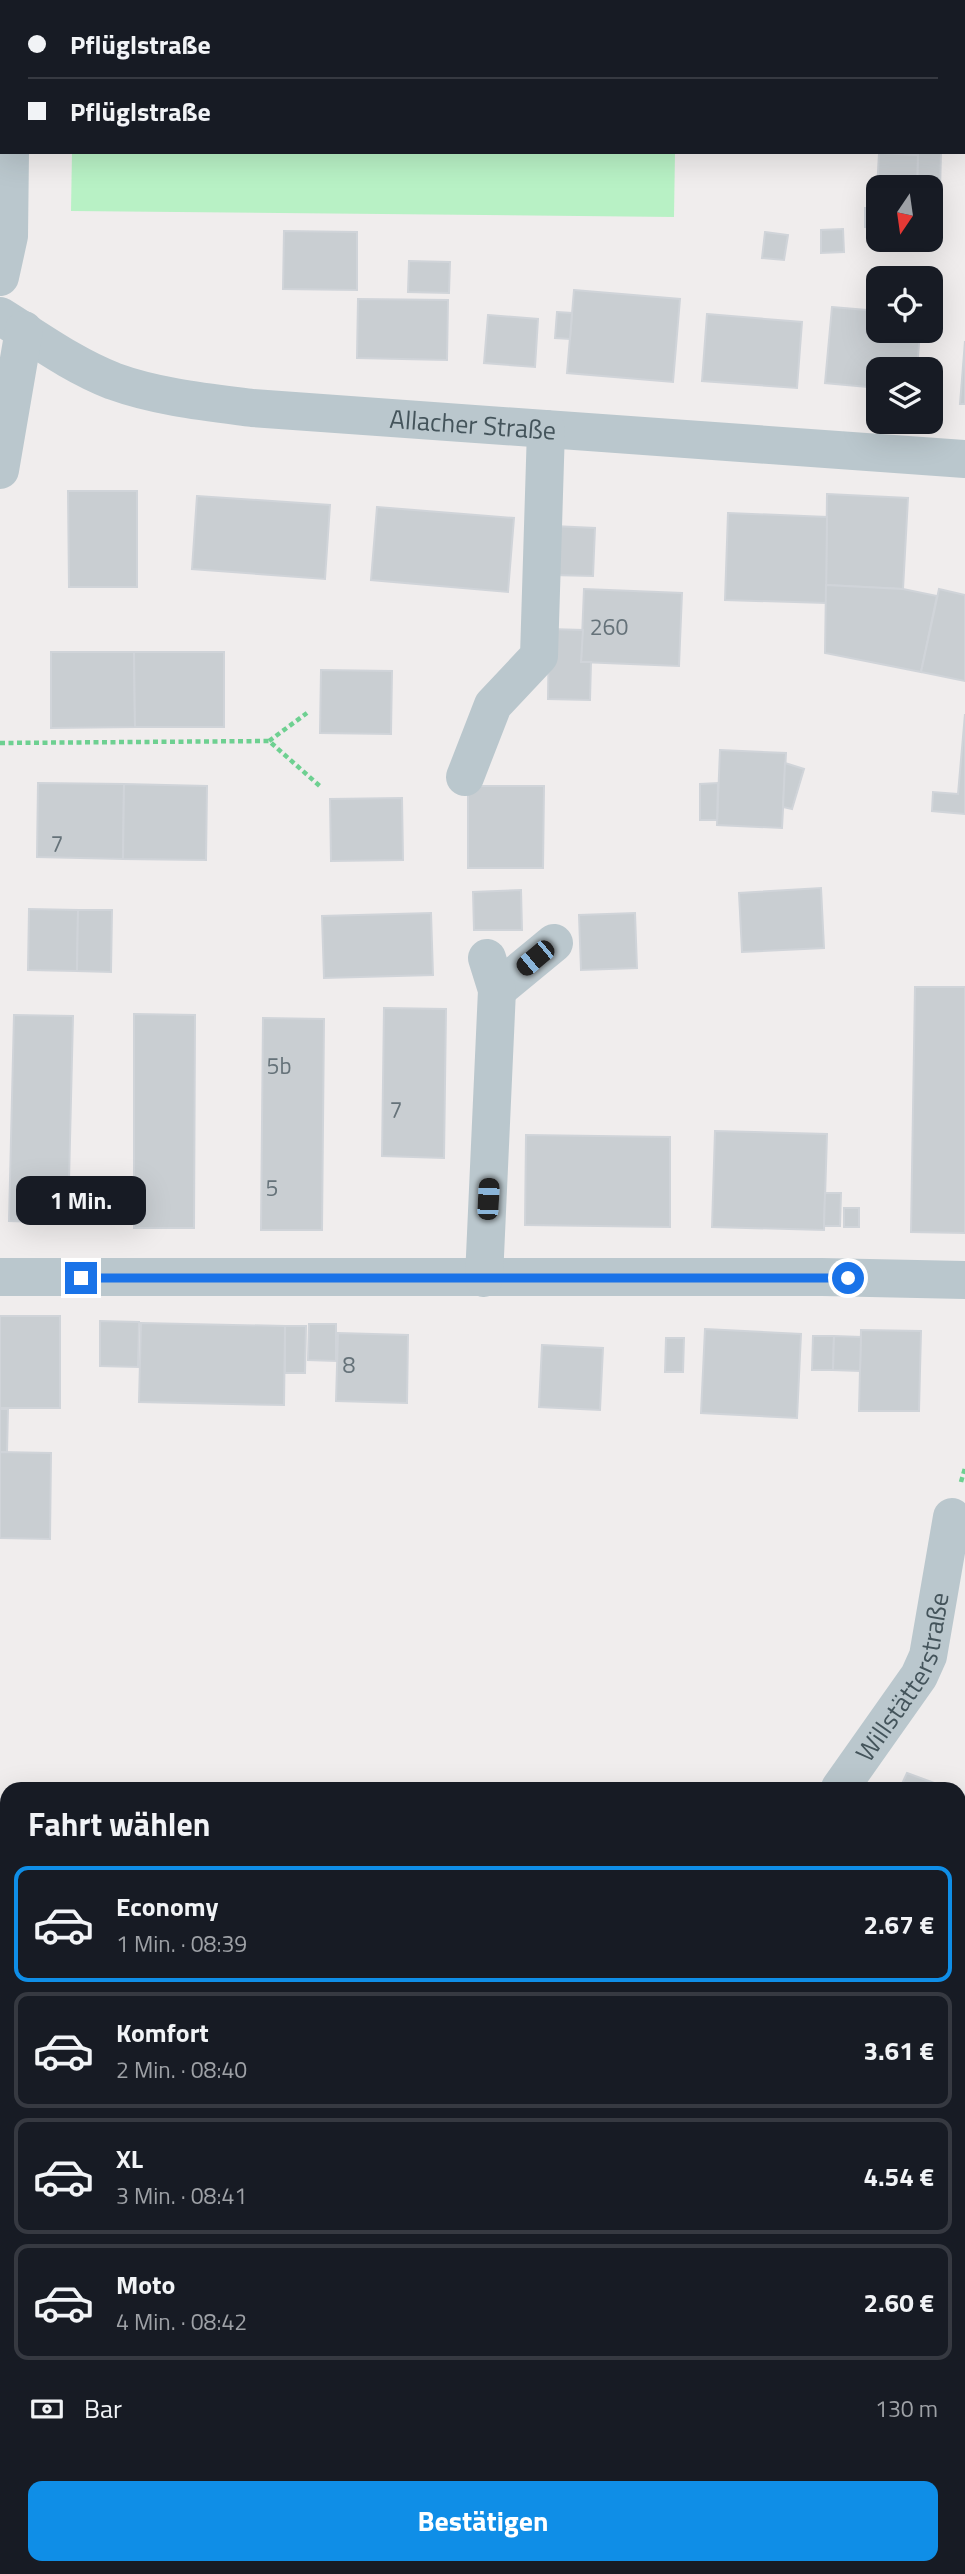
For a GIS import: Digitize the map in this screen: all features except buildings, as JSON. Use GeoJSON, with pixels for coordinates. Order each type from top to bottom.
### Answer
{"type":"FeatureCollection","features":[{"type":"Feature","properties":{"kind":"street"},"geometry":{"type":"LineString","coordinates":[[0,277],[9,236],[10,154]]}},
{"type":"Feature","properties":{"kind":"street"},"geometry":{"type":"LineString","coordinates":[[0,470],[12,323]]}},
{"type":"Feature","properties":{"kind":"street","name":"Allacher Straße"},"geometry":{"type":"LineString","coordinates":[[12,323],[55,353],[114,381],[179,398],[252,408],[965,459]]}},
{"type":"Feature","properties":{"kind":"street"},"geometry":{"type":"LineString","coordinates":[[465,778],[493,705],[539,656],[545,429]]}},
{"type":"Feature","properties":{"kind":"street"},"geometry":{"type":"LineString","coordinates":[[484,1278],[492,974],[554,943]]}},
{"type":"Feature","properties":{"kind":"street"},"geometry":{"type":"LineString","coordinates":[[0,1278],[822,1277],[965,1280]]}},
{"type":"Feature","properties":{"kind":"street","name":"Willstätterstraße"},"geometry":{"type":"LineString","coordinates":[[843,1782],[919,1676],[928,1656],[952,1517]]}},
{"type":"Feature","properties":{"kind":"path"},"geometry":{"type":"LineString","coordinates":[[0,743],[269,741],[307,713]]}},
{"type":"Feature","properties":{"kind":"path"},"geometry":{"type":"LineString","coordinates":[[269,741],[322,788]]}},
{"type":"Feature","properties":{"kind":"green space"},"geometry":{"type":"Polygon","coordinates":[[[72,154],[675,154],[674,217],[71,211],[72,154]]]}},
{"type":"Feature","properties":{"kind":"route"},"geometry":{"type":"LineString","coordinates":[[81,1278],[848,1278]]}}]}
